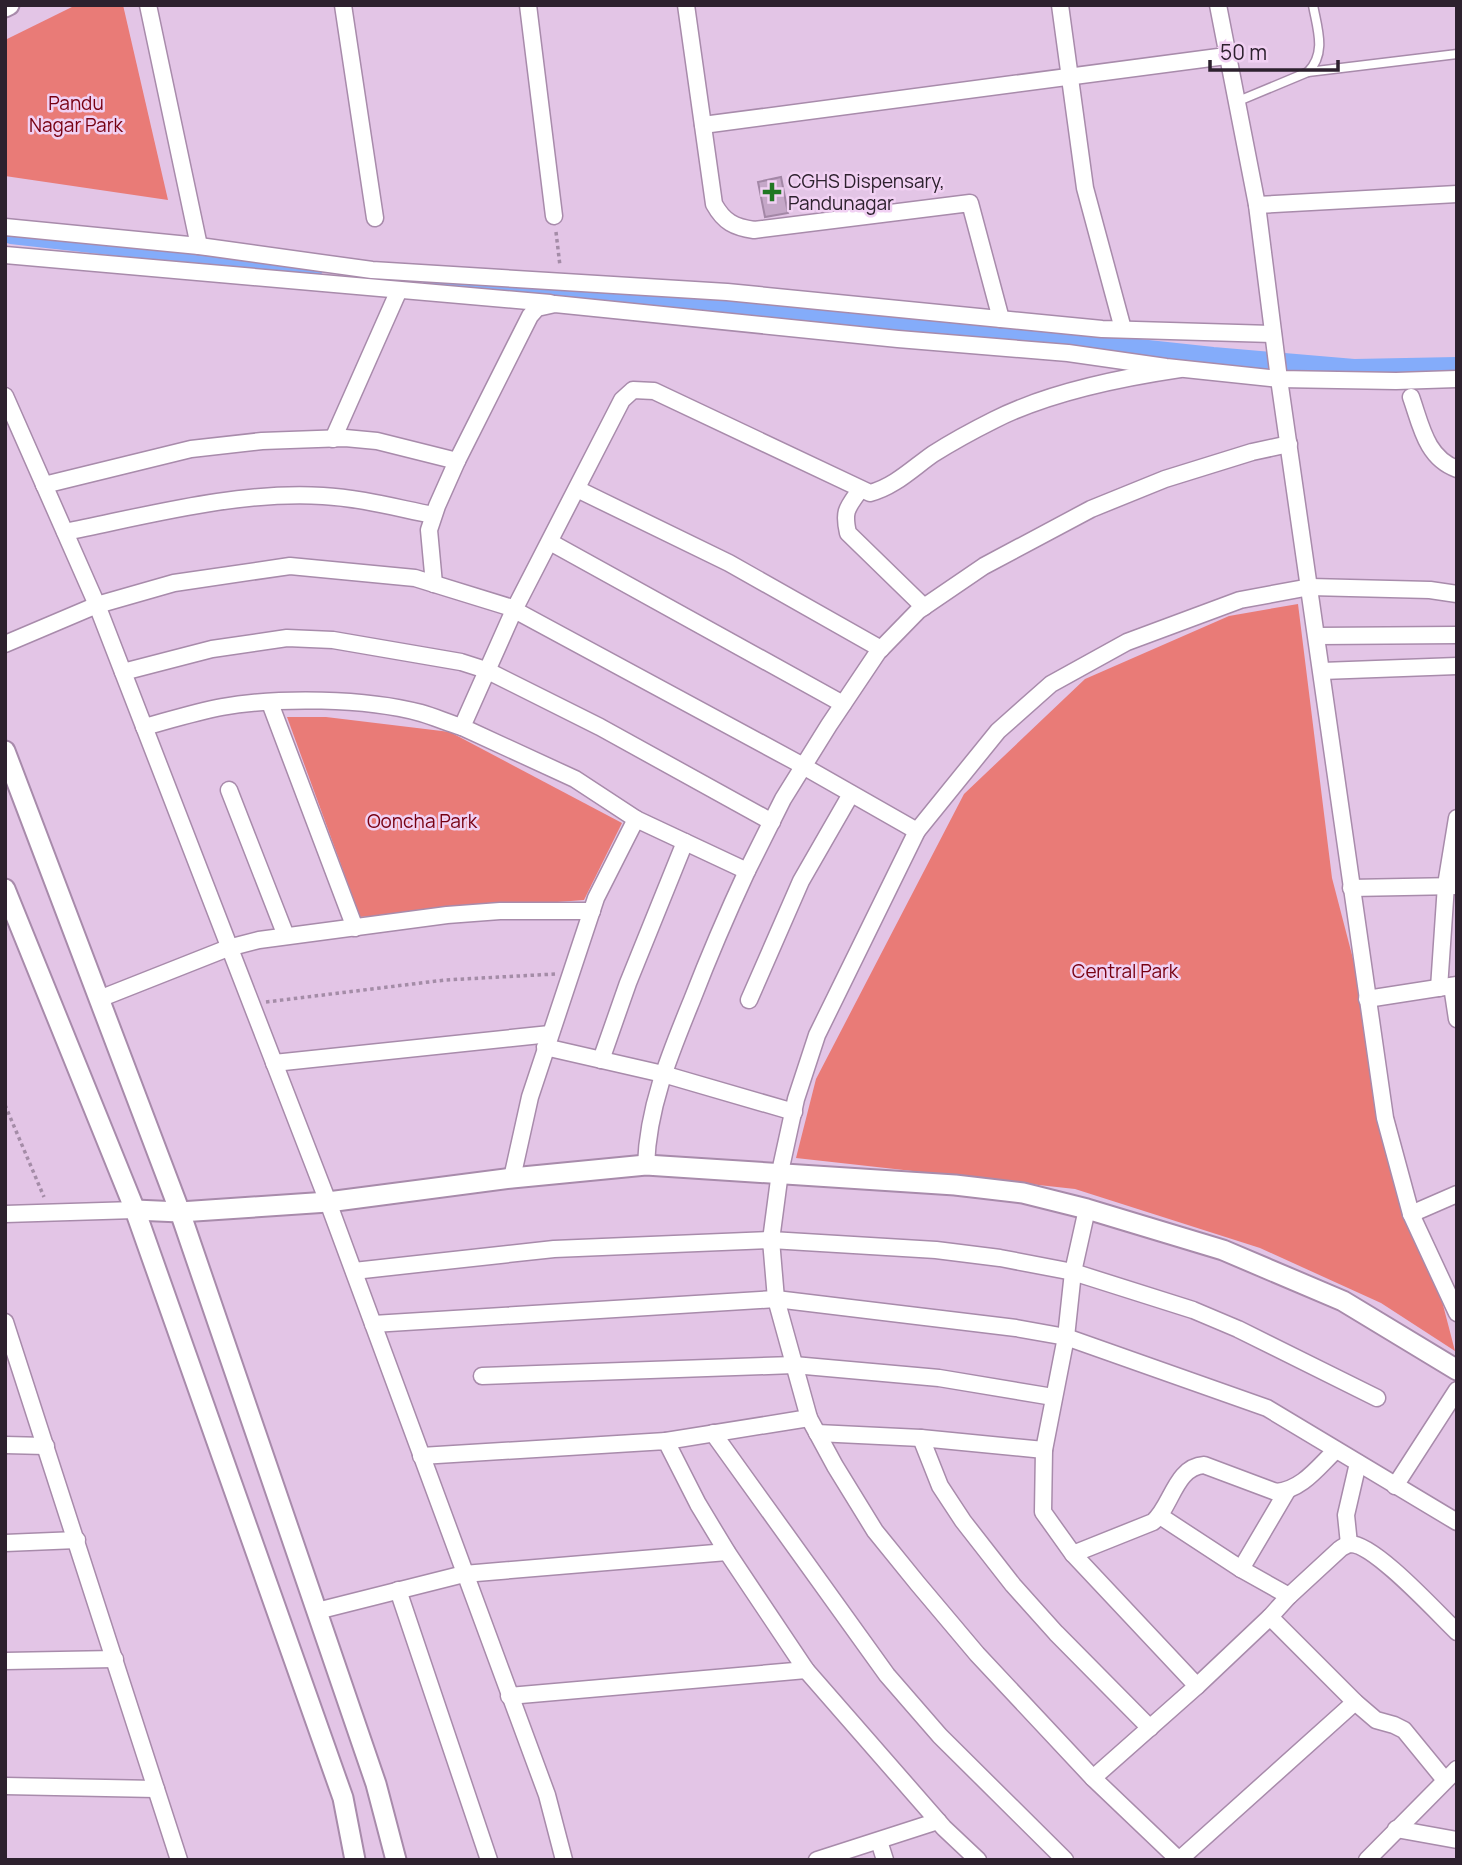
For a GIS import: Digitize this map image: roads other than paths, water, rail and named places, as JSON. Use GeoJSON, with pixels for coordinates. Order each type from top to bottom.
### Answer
{"type":"FeatureCollection","features":[{"type":"Feature","properties":{"kind":"street"},"geometry":{"type":"LineString","coordinates":[[148,5],[199,246]]}},
{"type":"Feature","properties":{"kind":"street"},"geometry":{"type":"LineString","coordinates":[[343,5],[375,218]]}},
{"type":"Feature","properties":{"kind":"street"},"geometry":{"type":"LineString","coordinates":[[528,5],[554,216]]}},
{"type":"Feature","properties":{"kind":"street"},"geometry":{"type":"LineString","coordinates":[[686,5],[714,204],[722,219],[737,228],[754,230],[970,203],[1001,318]]}},
{"type":"Feature","properties":{"kind":"street"},"geometry":{"type":"LineString","coordinates":[[1060,5],[1085,188],[1123,329]]}},
{"type":"Feature","properties":{"kind":"street"},"geometry":{"type":"LineString","coordinates":[[1218,5],[1257,205],[1278,376],[1385,1118],[1412,1214],[1457,1313]]}},
{"type":"Feature","properties":{"kind":"street"},"geometry":{"type":"LineString","coordinates":[[703,124],[1226,56]]}},
{"type":"Feature","properties":{"kind":"street"},"geometry":{"type":"LineString","coordinates":[[1257,205],[1457,194]]}},
{"type":"Feature","properties":{"kind":"street"},"geometry":{"type":"LineString","coordinates":[[5,227],[199,246],[372,270],[727,292],[1123,329],[1273,334]]}},
{"type":"Feature","properties":{"kind":"street"},"geometry":{"type":"LineString","coordinates":[[5,255],[555,304],[1068,354],[1180,369],[1396,381],[1457,379]]}},
{"type":"Feature","properties":{"kind":"street"},"geometry":{"type":"LineString","coordinates":[[333,439],[399,290]]}},
{"type":"Feature","properties":{"kind":"street"},"geometry":{"type":"LineString","coordinates":[[434,584],[429,530],[433,515],[530,316],[537,308],[555,304]]}},
{"type":"Feature","properties":{"kind":"street"},"geometry":{"type":"LineString","coordinates":[[462,727],[514,610],[622,400],[633,390],[654,391],[870,493],[996,419],[1055,396],[1141,374],[1180,369]]}},
{"type":"Feature","properties":{"kind":"street"},"geometry":{"type":"LineString","coordinates":[[5,396],[97,605],[328,1202],[547,1795],[564,1860]]}},
{"type":"Feature","properties":{"kind":"street"},"geometry":{"type":"LineString","coordinates":[[1411,397],[1433,454],[1444,464],[1457,469]]}},
{"type":"Feature","properties":{"kind":"street"},"geometry":{"type":"LineString","coordinates":[[44,485],[191,449],[262,441],[377,441],[457,461]]}},
{"type":"Feature","properties":{"kind":"street"},"geometry":{"type":"LineString","coordinates":[[646,1165],[647,1138],[655,1096],[720,930],[747,871],[803,766],[881,649],[924,607],[984,566],[1091,509],[1165,479],[1252,452],[1289,444]]}},
{"type":"Feature","properties":{"kind":"street"},"geometry":{"type":"LineString","coordinates":[[577,489],[729,563],[881,649]]}},
{"type":"Feature","properties":{"kind":"street"},"geometry":{"type":"LineString","coordinates":[[860,490],[847,509],[845,517],[848,533],[924,607]]}},
{"type":"Feature","properties":{"kind":"street"},"geometry":{"type":"LineString","coordinates":[[65,532],[240,498],[323,496],[433,515]]}},
{"type":"Feature","properties":{"kind":"street"},"geometry":{"type":"LineString","coordinates":[[550,542],[843,704]]}},
{"type":"Feature","properties":{"kind":"street"},"geometry":{"type":"LineString","coordinates":[[5,644],[97,605],[174,583],[290,566],[415,578],[514,610],[803,766],[917,831]]}},
{"type":"Feature","properties":{"kind":"street"},"geometry":{"type":"LineString","coordinates":[[1355,1702],[1179,1860],[1093,1778],[976,1654],[875,1531],[809,1418],[776,1299],[771,1240],[780,1172],[794,1111],[817,1035],[917,831],[998,731],[1051,684],[1127,642],[1240,600],[1310,587],[1430,590],[1457,594]]}},
{"type":"Feature","properties":{"kind":"street"},"geometry":{"type":"LineString","coordinates":[[1317,636],[1457,635]]}},
{"type":"Feature","properties":{"kind":"street"},"geometry":{"type":"LineString","coordinates":[[123,672],[212,649],[287,638],[333,640],[461,662],[486,670],[600,727],[772,822]]}},
{"type":"Feature","properties":{"kind":"street"},"geometry":{"type":"LineString","coordinates":[[1322,671],[1457,666]]}},
{"type":"Feature","properties":{"kind":"street"},"geometry":{"type":"LineString","coordinates":[[144,727],[223,707],[270,703],[330,702],[380,706],[419,713],[462,727],[575,779],[636,819],[747,871]]}},
{"type":"Feature","properties":{"kind":"street"},"geometry":{"type":"LineString","coordinates":[[270,703],[355,928]]}},
{"type":"Feature","properties":{"kind":"street"},"geometry":{"type":"LineString","coordinates":[[5,751],[180,1212],[376,1784],[396,1860]]}},
{"type":"Feature","properties":{"kind":"street"},"geometry":{"type":"LineString","coordinates":[[229,790],[286,936]]}},
{"type":"Feature","properties":{"kind":"street"},"geometry":{"type":"LineString","coordinates":[[749,1000],[801,881],[851,794]]}},
{"type":"Feature","properties":{"kind":"street"},"geometry":{"type":"LineString","coordinates":[[1457,818],[1451,885],[1449,987],[1457,1018]]}},
{"type":"Feature","properties":{"kind":"street"},"geometry":{"type":"LineString","coordinates":[[512,1178],[530,1097],[592,911],[636,819]]}},
{"type":"Feature","properties":{"kind":"street"},"geometry":{"type":"LineString","coordinates":[[601,1060],[628,983],[685,842]]}},
{"type":"Feature","properties":{"kind":"street"},"geometry":{"type":"LineString","coordinates":[[1351,888],[1451,885]]}},
{"type":"Feature","properties":{"kind":"street"},"geometry":{"type":"LineString","coordinates":[[5,889],[135,1210],[343,1798],[355,1860]]}},
{"type":"Feature","properties":{"kind":"street"},"geometry":{"type":"LineString","coordinates":[[99,999],[228,948],[286,936],[447,915],[500,911],[592,911]]}},
{"type":"Feature","properties":{"kind":"street"},"geometry":{"type":"LineString","coordinates":[[1367,999],[1449,987]]}},
{"type":"Feature","properties":{"kind":"street"},"geometry":{"type":"LineString","coordinates":[[274,1063],[548,1041],[601,1060],[663,1074],[794,1111]]}},
{"type":"Feature","properties":{"kind":"street"},"geometry":{"type":"LineString","coordinates":[[5,1214],[135,1210],[180,1212],[328,1202],[512,1178],[646,1165],[955,1185],[1023,1193],[1087,1209],[1223,1250],[1343,1301],[1457,1370]]}},
{"type":"Feature","properties":{"kind":"street"},"geometry":{"type":"LineString","coordinates":[[1412,1214],[1457,1194]]}},
{"type":"Feature","properties":{"kind":"street"},"geometry":{"type":"LineString","coordinates":[[1087,1209],[1073,1272],[1066,1337],[1044,1450],[1043,1512],[1073,1555],[1197,1686]]}},
{"type":"Feature","properties":{"kind":"street"},"geometry":{"type":"LineString","coordinates":[[354,1271],[554,1249],[771,1240],[936,1250],[1000,1258],[1073,1272],[1193,1310],[1238,1329],[1377,1398]]}},
{"type":"Feature","properties":{"kind":"street"},"geometry":{"type":"LineString","coordinates":[[373,1324],[776,1299],[1016,1328],[1066,1337],[1267,1408],[1457,1522]]}},
{"type":"Feature","properties":{"kind":"street"},"geometry":{"type":"LineString","coordinates":[[5,1322],[8,1342],[46,1446],[179,1860]]}},
{"type":"Feature","properties":{"kind":"street"},"geometry":{"type":"LineString","coordinates":[[482,1376],[794,1365],[939,1378],[1053,1397]]}},
{"type":"Feature","properties":{"kind":"street"},"geometry":{"type":"LineString","coordinates":[[1395,1486],[1457,1390]]}},
{"type":"Feature","properties":{"kind":"street"},"geometry":{"type":"LineString","coordinates":[[421,1456],[666,1441],[809,1418]]}},
{"type":"Feature","properties":{"kind":"street"},"geometry":{"type":"LineString","coordinates":[[713,1433],[887,1675],[940,1736],[1065,1860]]}},
{"type":"Feature","properties":{"kind":"street"},"geometry":{"type":"LineString","coordinates":[[817,1433],[921,1438],[1044,1450]]}},
{"type":"Feature","properties":{"kind":"street"},"geometry":{"type":"LineString","coordinates":[[921,1438],[940,1486],[971,1532],[1056,1633],[1150,1728]]}},
{"type":"Feature","properties":{"kind":"street"},"geometry":{"type":"LineString","coordinates":[[666,1441],[698,1504],[727,1552],[806,1670],[938,1821],[978,1860]]}},
{"type":"Feature","properties":{"kind":"street"},"geometry":{"type":"LineString","coordinates":[[5,1445],[46,1446]]}},
{"type":"Feature","properties":{"kind":"street"},"geometry":{"type":"LineString","coordinates":[[1073,1555],[1153,1522],[1160,1516],[1185,1472],[1198,1466],[1205,1465],[1276,1492],[1287,1491],[1298,1486],[1336,1450]]}},
{"type":"Feature","properties":{"kind":"street"},"geometry":{"type":"LineString","coordinates":[[1349,1544],[1346,1515],[1358,1463]]}},
{"type":"Feature","properties":{"kind":"street"},"geometry":{"type":"LineString","coordinates":[[1241,1569],[1287,1491]]}},
{"type":"Feature","properties":{"kind":"street"},"geometry":{"type":"LineString","coordinates":[[1160,1516],[1241,1569],[1289,1596]]}},
{"type":"Feature","properties":{"kind":"street"},"geometry":{"type":"LineString","coordinates":[[5,1544],[77,1541]]}},
{"type":"Feature","properties":{"kind":"street"},"geometry":{"type":"LineString","coordinates":[[1093,1778],[1197,1686],[1339,1549],[1349,1544],[1364,1548],[1401,1578],[1457,1632]]}},
{"type":"Feature","properties":{"kind":"street"},"geometry":{"type":"LineString","coordinates":[[317,1611],[464,1574],[727,1552]]}},
{"type":"Feature","properties":{"kind":"street"},"geometry":{"type":"LineString","coordinates":[[398,1590],[489,1860]]}},
{"type":"Feature","properties":{"kind":"street"},"geometry":{"type":"LineString","coordinates":[[1270,1617],[1355,1702],[1376,1720],[1404,1730],[1451,1775],[1367,1860]]}},
{"type":"Feature","properties":{"kind":"street"},"geometry":{"type":"LineString","coordinates":[[5,1661],[115,1659]]}},
{"type":"Feature","properties":{"kind":"street"},"geometry":{"type":"LineString","coordinates":[[509,1696],[806,1670]]}},
{"type":"Feature","properties":{"kind":"street"},"geometry":{"type":"LineString","coordinates":[[5,1786],[156,1789]]}},
{"type":"Feature","properties":{"kind":"street"},"geometry":{"type":"LineString","coordinates":[[823,1859],[938,1821]]}},
{"type":"Feature","properties":{"kind":"street"},"geometry":{"type":"LineString","coordinates":[[1396,1829],[1457,1840]]}},
{"type":"Feature","properties":{"kind":"street"},"geometry":{"type":"LineString","coordinates":[[956,1839],[959,1860]]}},
{"type":"Feature","properties":{"kind":"street"},"geometry":{"type":"LineString","coordinates":[[879,1841],[885,1860]]}},
{"type":"Feature","properties":{"kind":"lane"},"geometry":{"type":"LineString","coordinates":[[1308,72],[1316,64],[1320,46],[1314,5]]}},
{"type":"Feature","properties":{"kind":"lane"},"geometry":{"type":"LineString","coordinates":[[1236,102],[1308,72],[1457,54]]}},
{"type":"Feature","properties":{"kind":"waterway"},"geometry":{"type":"LineString","coordinates":[[11,235],[314,269]]}},
{"type":"Feature","properties":{"kind":"waterway"},"geometry":{"type":"LineString","coordinates":[[432,281],[1354,368],[1457,366]]}},
{"type":"Feature","properties":{"kind":"place","name":"CGHS Dispensary, Pandunagar"},"geometry":{"type":"Point","coordinates":[772,192]}},
{"type":"Feature","properties":{"kind":"park label","name":"Pandu Nagar Park"},"geometry":{"type":"Point","coordinates":[76,114]}},
{"type":"Feature","properties":{"kind":"park label","name":"Ooncha Park"},"geometry":{"type":"Point","coordinates":[422,821]}},
{"type":"Feature","properties":{"kind":"park label","name":"Central Park"},"geometry":{"type":"Point","coordinates":[1125,971]}}]}
